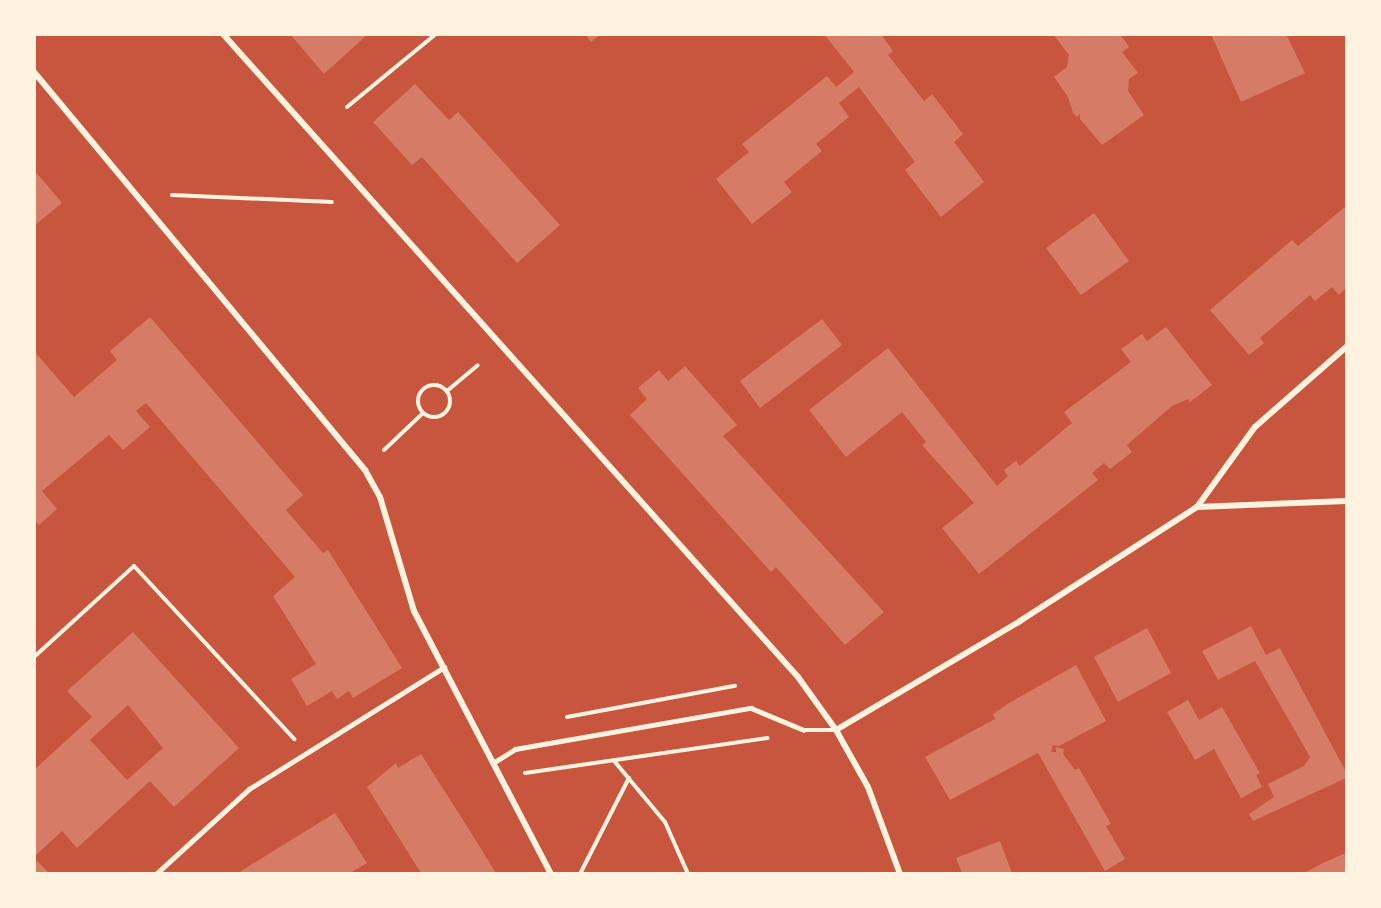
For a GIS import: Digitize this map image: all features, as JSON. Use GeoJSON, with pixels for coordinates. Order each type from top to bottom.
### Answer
{"type":"FeatureCollection","features":[{"type":"Feature","properties":{"kind":"street"},"geometry":{"type":"LineString","coordinates":[[223,34],[771,646],[836,730],[868,787],[900,873]]}},
{"type":"Feature","properties":{"kind":"street"},"geometry":{"type":"LineString","coordinates":[[34,72],[352,450],[380,497],[414,611],[551,873]]}},
{"type":"Feature","properties":{"kind":"street"},"geometry":{"type":"LineString","coordinates":[[836,730],[1020,621],[1197,507],[1255,427],[1347,347]]}},
{"type":"Feature","properties":{"kind":"street"},"geometry":{"type":"LineString","coordinates":[[1197,507],[1347,501]]}},
{"type":"Feature","properties":{"kind":"lane"},"geometry":{"type":"LineString","coordinates":[[156,873],[249,789],[444,668]]}},
{"type":"Feature","properties":{"kind":"lane"},"geometry":{"type":"LineString","coordinates":[[493,763],[515,750],[750,708],[804,730],[836,730]]}},
{"type":"Feature","properties":{"kind":"path"},"geometry":{"type":"LineString","coordinates":[[347,107],[436,34]]}},
{"type":"Feature","properties":{"kind":"path"},"geometry":{"type":"LineString","coordinates":[[172,195],[332,202]]}},
{"type":"Feature","properties":{"kind":"path"},"geometry":{"type":"LineString","coordinates":[[447,391],[478,365]]}},
{"type":"Feature","properties":{"kind":"path"},"geometry":{"type":"LineString","coordinates":[[434,385],[447,391],[447,411],[435,418],[423,413],[419,406],[421,392],[434,385]]}},
{"type":"Feature","properties":{"kind":"path"},"geometry":{"type":"LineString","coordinates":[[384,450],[423,413]]}},
{"type":"Feature","properties":{"kind":"path"},"geometry":{"type":"LineString","coordinates":[[34,657],[134,566],[306,752]]}},
{"type":"Feature","properties":{"kind":"path"},"geometry":{"type":"LineString","coordinates":[[563,717],[735,686]]}},
{"type":"Feature","properties":{"kind":"path"},"geometry":{"type":"LineString","coordinates":[[525,773],[615,762],[771,737]]}},
{"type":"Feature","properties":{"kind":"path"},"geometry":{"type":"LineString","coordinates":[[615,762],[665,822],[688,873]]}},
{"type":"Feature","properties":{"kind":"path"},"geometry":{"type":"LineString","coordinates":[[580,873],[629,778]]}},
{"type":"Feature","properties":{"kind":"building"},"geometry":{"type":"Polygon","coordinates":[[[290,34],[368,34],[324,74],[290,34]]]}},
{"type":"Feature","properties":{"kind":"building"},"geometry":{"type":"Polygon","coordinates":[[[585,34],[601,34],[591,42],[585,34]]]}},
{"type":"Feature","properties":{"kind":"building"},"geometry":{"type":"Polygon","coordinates":[[[824,34],[881,34],[893,51],[888,55],[924,101],[932,94],[963,134],[954,142],[984,182],[941,217],[905,170],[915,162],[859,87],[839,103],[849,117],[816,144],[822,151],[784,182],[792,192],[752,224],[716,179],[749,152],[742,144],[827,76],[836,87],[854,72],[824,34]]]}},
{"type":"Feature","properties":{"kind":"building"},"geometry":{"type":"Polygon","coordinates":[[[1053,34],[1120,34],[1129,47],[1122,52],[1138,73],[1129,79],[1128,91],[1144,115],[1102,145],[1080,119],[1080,114],[1077,117],[1073,113],[1068,97],[1054,77],[1067,67],[1069,55],[1053,34]]]}},
{"type":"Feature","properties":{"kind":"building"},"geometry":{"type":"Polygon","coordinates":[[[1211,34],[1286,34],[1305,73],[1241,102],[1211,34]]]}},
{"type":"Feature","properties":{"kind":"building"},"geometry":{"type":"Polygon","coordinates":[[[415,84],[449,120],[458,112],[560,225],[517,263],[422,157],[412,165],[373,122],[415,84]]]}},
{"type":"Feature","properties":{"kind":"building"},"geometry":{"type":"Polygon","coordinates":[[[34,170],[62,203],[34,226],[34,170]]]}},
{"type":"Feature","properties":{"kind":"building"},"geometry":{"type":"Polygon","coordinates":[[[1346,206],[1346,288],[1339,295],[1332,287],[1315,301],[1310,295],[1260,338],[1264,343],[1249,355],[1210,310],[1292,240],[1298,246],[1346,206]]]}},
{"type":"Feature","properties":{"kind":"building"},"geometry":{"type":"Polygon","coordinates":[[[1094,213],[1129,261],[1081,295],[1046,248],[1094,213]]]}},
{"type":"Feature","properties":{"kind":"building"},"geometry":{"type":"Polygon","coordinates":[[[150,317],[303,495],[286,510],[323,553],[328,550],[402,668],[353,698],[349,691],[337,699],[332,691],[307,706],[291,679],[316,664],[273,596],[295,577],[146,403],[136,411],[150,427],[123,450],[109,435],[42,491],[57,509],[39,525],[34,520],[34,351],[74,397],[117,360],[110,351],[150,317]]]}},
{"type":"Feature","properties":{"kind":"building"},"geometry":{"type":"Polygon","coordinates":[[[822,319],[842,345],[760,408],[740,381],[822,319]]]}},
{"type":"Feature","properties":{"kind":"building"},"geometry":{"type":"Polygon","coordinates":[[[1166,327],[1212,385],[1190,402],[1188,399],[1172,406],[1127,445],[1132,452],[1110,469],[1104,463],[1092,473],[1098,480],[979,574],[942,528],[974,503],[922,445],[926,442],[902,412],[846,457],[809,410],[888,348],[997,486],[1008,476],[1004,470],[1016,461],[1020,466],[1072,423],[1064,412],[1131,362],[1121,349],[1142,334],[1147,341],[1166,327]]]}},
{"type":"Feature","properties":{"kind":"building"},"geometry":{"type":"Polygon","coordinates":[[[685,366],[737,425],[723,436],[884,612],[845,645],[776,567],[771,572],[630,415],[647,399],[638,388],[659,370],[668,381],[685,366]]]}},
{"type":"Feature","properties":{"kind":"building"},"geometry":{"type":"Polygon","coordinates":[[[1251,626],[1266,655],[1280,648],[1346,772],[1346,778],[1253,821],[1249,814],[1274,797],[1268,784],[1304,766],[1310,757],[1255,661],[1218,680],[1202,651],[1251,626]]]}},
{"type":"Feature","properties":{"kind":"building"},"geometry":{"type":"Polygon","coordinates":[[[1147,628],[1171,673],[1118,702],[1094,657],[1147,628]]]}},
{"type":"Feature","properties":{"kind":"building"},"geometry":{"type":"Polygon","coordinates":[[[133,632],[239,748],[174,807],[150,781],[77,848],[62,831],[34,857],[34,770],[92,717],[67,691],[133,632]],[[128,705],[90,740],[127,780],[163,748],[128,705]]]}},
{"type":"Feature","properties":{"kind":"building"},"geometry":{"type":"Polygon","coordinates":[[[1076,665],[1106,721],[1059,746],[1053,745],[1051,752],[1056,752],[1056,747],[1064,749],[1063,754],[1075,770],[1079,768],[1111,824],[1106,826],[1125,859],[1105,871],[1038,753],[950,800],[925,757],[995,719],[993,714],[1009,703],[1076,665]]]}},
{"type":"Feature","properties":{"kind":"building"},"geometry":{"type":"Polygon","coordinates":[[[1188,700],[1199,720],[1222,707],[1260,773],[1256,775],[1262,787],[1241,798],[1214,749],[1195,760],[1167,712],[1188,700]]]}},
{"type":"Feature","properties":{"kind":"building"},"geometry":{"type":"Polygon","coordinates":[[[421,754],[496,873],[421,873],[367,787],[396,763],[398,768],[421,754]]]}},
{"type":"Feature","properties":{"kind":"building"},"geometry":{"type":"Polygon","coordinates":[[[335,813],[367,863],[350,873],[238,873],[335,813]]]}},
{"type":"Feature","properties":{"kind":"building"},"geometry":{"type":"Polygon","coordinates":[[[1000,841],[1012,873],[962,873],[956,858],[1000,841]]]}},
{"type":"Feature","properties":{"kind":"building"},"geometry":{"type":"Polygon","coordinates":[[[1346,853],[1346,873],[1304,873],[1325,862],[1346,853]]]}},
{"type":"Feature","properties":{"kind":"building"},"geometry":{"type":"Polygon","coordinates":[[[34,858],[49,873],[34,873],[34,858]]]}}]}
